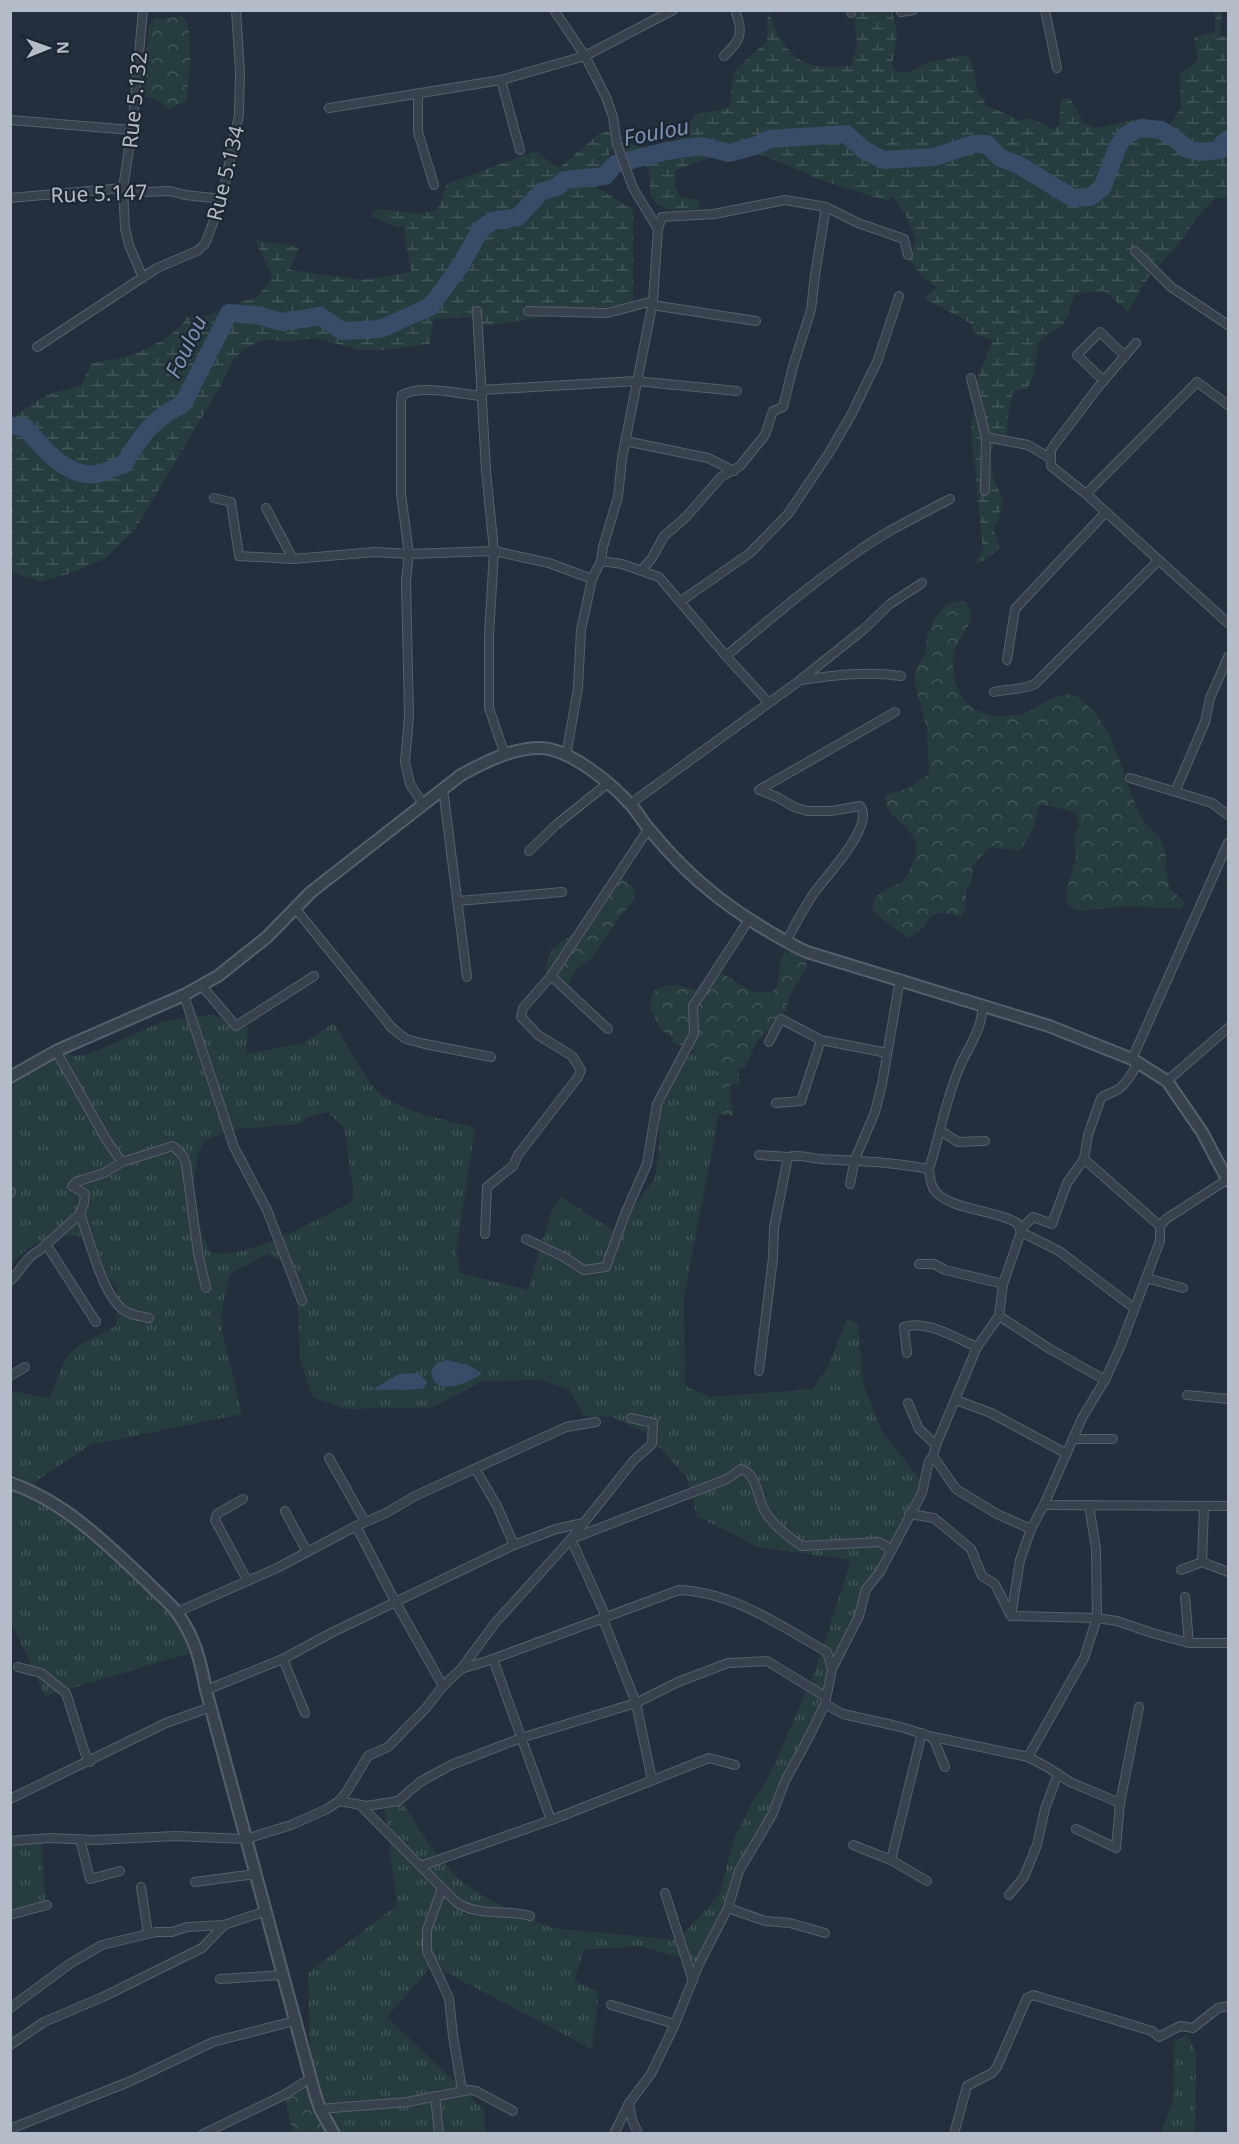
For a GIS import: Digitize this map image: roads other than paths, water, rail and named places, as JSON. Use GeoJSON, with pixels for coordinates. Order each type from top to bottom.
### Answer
{"type":"FeatureCollection","features":[{"type":"Feature","properties":{"kind":"street","name":"Rue 5.132"},"geometry":{"type":"LineString","coordinates":[[143,10],[132,130],[123,188],[125,228],[129,245],[143,278]]}},
{"type":"Feature","properties":{"kind":"street","name":"Rue 5.134"},"geometry":{"type":"LineString","coordinates":[[37,347],[162,265],[197,251],[210,236],[222,199],[239,115],[240,71],[236,10]]}},
{"type":"Feature","properties":{"kind":"street"},"geometry":{"type":"LineString","coordinates":[[554,10],[585,56],[606,97],[613,117],[617,144],[633,188],[658,228]]}},
{"type":"Feature","properties":{"kind":"street"},"geometry":{"type":"LineString","coordinates":[[329,108],[501,80],[585,56],[673,10]]}},
{"type":"Feature","properties":{"kind":"street"},"geometry":{"type":"LineString","coordinates":[[724,56],[737,44],[741,32],[741,23],[735,10]]}},
{"type":"Feature","properties":{"kind":"street"},"geometry":{"type":"LineString","coordinates":[[901,12],[914,10]]}},
{"type":"Feature","properties":{"kind":"street"},"geometry":{"type":"LineString","coordinates":[[1046,10],[1057,68]]}},
{"type":"Feature","properties":{"kind":"street"},"geometry":{"type":"LineString","coordinates":[[501,80],[520,150]]}},
{"type":"Feature","properties":{"kind":"street"},"geometry":{"type":"LineString","coordinates":[[418,95],[418,132],[434,185]]}},
{"type":"Feature","properties":{"kind":"street"},"geometry":{"type":"LineString","coordinates":[[10,120],[132,130]]}},
{"type":"Feature","properties":{"kind":"street","name":"Rue 5.147"},"geometry":{"type":"LineString","coordinates":[[10,198],[123,188],[146,192],[170,191],[222,199]]}},
{"type":"Feature","properties":{"kind":"street"},"geometry":{"type":"LineString","coordinates":[[566,756],[578,688],[581,630],[592,579],[601,561],[618,497],[625,441],[653,303],[658,228],[663,217],[714,214],[785,200],[826,207],[858,223],[903,239],[908,255]]}},
{"type":"Feature","properties":{"kind":"street"},"geometry":{"type":"LineString","coordinates":[[641,571],[652,558],[664,536],[686,516],[721,477],[734,471],[765,435],[773,411],[783,407],[811,310],[826,207]]}},
{"type":"Feature","properties":{"kind":"street"},"geometry":{"type":"LineString","coordinates":[[1136,251],[1171,287],[1228,325]]}},
{"type":"Feature","properties":{"kind":"street"},"geometry":{"type":"LineString","coordinates":[[681,602],[750,553],[788,514],[823,463],[851,415],[877,362],[899,296]]}},
{"type":"Feature","properties":{"kind":"street"},"geometry":{"type":"LineString","coordinates":[[528,311],[608,313],[653,303],[756,321]]}},
{"type":"Feature","properties":{"kind":"street"},"geometry":{"type":"LineString","coordinates":[[477,311],[486,471],[494,551],[489,635],[489,708],[505,755]]}},
{"type":"Feature","properties":{"kind":"street"},"geometry":{"type":"LineString","coordinates":[[1104,381],[1077,356],[1100,333],[1125,356]]}},
{"type":"Feature","properties":{"kind":"street"},"geometry":{"type":"LineString","coordinates":[[1136,343],[1055,444],[1051,450],[1051,466],[1086,494],[1228,623]]}},
{"type":"Feature","properties":{"kind":"street"},"geometry":{"type":"LineString","coordinates":[[971,378],[986,437],[985,491]]}},
{"type":"Feature","properties":{"kind":"street"},"geometry":{"type":"LineString","coordinates":[[423,804],[410,784],[405,762],[409,716],[406,581],[409,554],[401,494],[400,412],[402,395],[408,391],[481,393],[636,381],[737,391]]}},
{"type":"Feature","properties":{"kind":"street"},"geometry":{"type":"LineString","coordinates":[[1086,494],[1197,382],[1228,405]]}},
{"type":"Feature","properties":{"kind":"street"},"geometry":{"type":"LineString","coordinates":[[986,437],[1028,446],[1050,458]]}},
{"type":"Feature","properties":{"kind":"street"},"geometry":{"type":"LineString","coordinates":[[625,441],[708,458],[734,471]]}},
{"type":"Feature","properties":{"kind":"street"},"geometry":{"type":"LineString","coordinates":[[214,498],[231,502],[239,556],[293,559],[375,552],[409,554],[494,551],[549,562],[592,579]]}},
{"type":"Feature","properties":{"kind":"street"},"geometry":{"type":"LineString","coordinates":[[726,656],[792,600],[858,551],[950,499]]}},
{"type":"Feature","properties":{"kind":"street"},"geometry":{"type":"LineString","coordinates":[[266,508],[293,559]]}},
{"type":"Feature","properties":{"kind":"street"},"geometry":{"type":"LineString","coordinates":[[1007,660],[1015,609],[1105,513]]}},
{"type":"Feature","properties":{"kind":"street"},"geometry":{"type":"LineString","coordinates":[[994,692],[1027,688],[1035,684],[1159,560]]}},
{"type":"Feature","properties":{"kind":"street"},"geometry":{"type":"LineString","coordinates":[[601,561],[622,564],[659,578],[768,702]]}},
{"type":"Feature","properties":{"kind":"street"},"geometry":{"type":"LineString","coordinates":[[630,804],[799,681],[864,629],[890,604],[922,583]]}},
{"type":"Feature","properties":{"kind":"street"},"geometry":{"type":"LineString","coordinates":[[1174,792],[1205,722],[1210,698],[1228,657]]}},
{"type":"Feature","properties":{"kind":"street"},"geometry":{"type":"LineString","coordinates":[[799,681],[875,672],[901,676]]}},
{"type":"Feature","properties":{"kind":"street"},"geometry":{"type":"LineString","coordinates":[[786,942],[815,892],[855,838],[864,813],[860,806],[831,811],[807,811],[759,790],[895,712]]}},
{"type":"Feature","properties":{"kind":"street"},"geometry":{"type":"LineString","coordinates":[[10,1077],[56,1051],[184,995],[218,976],[267,937],[311,892],[461,775],[505,755],[527,749],[544,748],[566,756],[592,771],[630,804],[649,828],[713,894],[786,942],[807,952],[1050,1026],[1135,1061],[1167,1080],[1202,1132],[1228,1180],[1166,1219],[1160,1226],[1160,1241],[1121,1346],[1105,1380],[1087,1408],[1031,1529],[1020,1560],[1011,1616]]}},
{"type":"Feature","properties":{"kind":"street"},"geometry":{"type":"LineString","coordinates":[[1130,778],[1212,803],[1228,815]]}},
{"type":"Feature","properties":{"kind":"street"},"geometry":{"type":"LineString","coordinates":[[529,851],[557,824],[607,784]]}},
{"type":"Feature","properties":{"kind":"street"},"geometry":{"type":"LineString","coordinates":[[443,789],[467,977]]}},
{"type":"Feature","properties":{"kind":"street"},"geometry":{"type":"LineString","coordinates":[[485,1234],[487,1187],[513,1166],[518,1155],[579,1077],[581,1070],[572,1056],[538,1035],[521,1017],[523,1008],[551,976],[649,828]]}},
{"type":"Feature","properties":{"kind":"street"},"geometry":{"type":"LineString","coordinates":[[614,2133],[629,2103],[651,2074],[707,1948],[728,1908],[739,1871],[772,1815],[784,1781],[810,1735],[826,1700],[832,1669],[859,1616],[866,1589],[880,1572],[922,1493],[936,1445],[977,1347],[999,1316],[1003,1284],[1021,1231],[1033,1217],[1052,1224],[1066,1183],[1084,1159],[1088,1135],[1101,1098],[1126,1083],[1228,843]]}},
{"type":"Feature","properties":{"kind":"street"},"geometry":{"type":"LineString","coordinates":[[458,901],[562,892]]}},
{"type":"Feature","properties":{"kind":"street"},"geometry":{"type":"LineString","coordinates":[[295,908],[375,1008],[399,1034],[406,1039],[425,1044],[491,1056]]}},
{"type":"Feature","properties":{"kind":"street"},"geometry":{"type":"LineString","coordinates":[[526,1239],[564,1257],[584,1270],[606,1267],[625,1214],[647,1164],[657,1104],[694,1034],[693,1006],[750,918]]}},
{"type":"Feature","properties":{"kind":"street"},"geometry":{"type":"LineString","coordinates":[[201,985],[237,1026],[314,976]]}},
{"type":"Feature","properties":{"kind":"street"},"geometry":{"type":"LineString","coordinates":[[551,976],[608,1029]]}},
{"type":"Feature","properties":{"kind":"street"},"geometry":{"type":"LineString","coordinates":[[850,1184],[855,1159],[875,1112],[900,979]]}},
{"type":"Feature","properties":{"kind":"street"},"geometry":{"type":"LineString","coordinates":[[184,995],[234,1147],[267,1210],[302,1301]]}},
{"type":"Feature","properties":{"kind":"street"},"geometry":{"type":"LineString","coordinates":[[982,1005],[982,1012],[970,1047],[960,1066],[929,1168],[935,1192],[950,1201],[1014,1221],[1021,1231],[1059,1251],[1134,1308]]}},
{"type":"Feature","properties":{"kind":"street"},"geometry":{"type":"LineString","coordinates":[[769,1042],[781,1019],[821,1040],[887,1053]]}},
{"type":"Feature","properties":{"kind":"street"},"geometry":{"type":"LineString","coordinates":[[1167,1080],[1228,1028]]}},
{"type":"Feature","properties":{"kind":"street"},"geometry":{"type":"LineString","coordinates":[[776,1103],[801,1101],[821,1040]]}},
{"type":"Feature","properties":{"kind":"street"},"geometry":{"type":"LineString","coordinates":[[56,1051],[102,1133],[122,1162]]}},
{"type":"Feature","properties":{"kind":"street"},"geometry":{"type":"LineString","coordinates":[[941,1131],[958,1142],[985,1141]]}},
{"type":"Feature","properties":{"kind":"street"},"geometry":{"type":"LineString","coordinates":[[10,1281],[32,1254],[39,1251],[80,1214],[85,1194],[72,1186],[76,1182],[104,1173],[122,1162],[173,1146],[183,1156],[198,1253],[206,1288]]}},
{"type":"Feature","properties":{"kind":"street"},"geometry":{"type":"LineString","coordinates":[[759,1155],[855,1159],[929,1168]]}},
{"type":"Feature","properties":{"kind":"street"},"geometry":{"type":"LineString","coordinates":[[759,1371],[773,1258],[774,1228],[788,1157]]}},
{"type":"Feature","properties":{"kind":"street"},"geometry":{"type":"LineString","coordinates":[[1084,1159],[1160,1226]]}},
{"type":"Feature","properties":{"kind":"street"},"geometry":{"type":"LineString","coordinates":[[80,1214],[94,1257],[116,1302],[132,1315],[149,1318]]}},
{"type":"Feature","properties":{"kind":"street"},"geometry":{"type":"LineString","coordinates":[[46,1245],[96,1322]]}},
{"type":"Feature","properties":{"kind":"street"},"geometry":{"type":"LineString","coordinates":[[919,1264],[934,1264],[945,1270],[1003,1284]]}},
{"type":"Feature","properties":{"kind":"street"},"geometry":{"type":"LineString","coordinates":[[1146,1278],[1183,1288]]}},
{"type":"Feature","properties":{"kind":"street"},"geometry":{"type":"LineString","coordinates":[[999,1316],[1050,1349],[1105,1380]]}},
{"type":"Feature","properties":{"kind":"street"},"geometry":{"type":"LineString","coordinates":[[907,1353],[904,1327],[910,1325],[921,1325],[938,1330],[977,1347]]}},
{"type":"Feature","properties":{"kind":"street"},"geometry":{"type":"LineString","coordinates":[[10,1376],[25,1367]]}},
{"type":"Feature","properties":{"kind":"street"},"geometry":{"type":"LineString","coordinates":[[1187,1395],[1228,1399]]}},
{"type":"Feature","properties":{"kind":"street"},"geometry":{"type":"LineString","coordinates":[[956,1400],[992,1413],[1067,1454]]}},
{"type":"Feature","properties":{"kind":"street"},"geometry":{"type":"LineString","coordinates":[[908,1403],[919,1429],[936,1445]]}},
{"type":"Feature","properties":{"kind":"street"},"geometry":{"type":"LineString","coordinates":[[10,1841],[175,1836],[246,1839],[307,1818],[339,1801],[368,1756],[388,1747],[426,1708],[496,1622],[571,1539],[634,1460],[652,1444],[653,1423],[631,1418]]}},
{"type":"Feature","properties":{"kind":"street"},"geometry":{"type":"LineString","coordinates":[[177,1612],[277,1568],[425,1492],[566,1427],[596,1422]]}},
{"type":"Feature","properties":{"kind":"street"},"geometry":{"type":"LineString","coordinates":[[1074,1438],[1113,1439]]}},
{"type":"Feature","properties":{"kind":"street"},"geometry":{"type":"LineString","coordinates":[[329,1458],[365,1522]]}},
{"type":"Feature","properties":{"kind":"street"},"geometry":{"type":"LineString","coordinates":[[930,1462],[956,1489],[997,1514],[1031,1529]]}},
{"type":"Feature","properties":{"kind":"street"},"geometry":{"type":"LineString","coordinates":[[571,1539],[727,1479],[741,1469],[748,1471],[752,1477],[766,1515],[802,1546],[879,1542],[891,1549]]}},
{"type":"Feature","properties":{"kind":"street"},"geometry":{"type":"LineString","coordinates":[[476,1470],[497,1506],[514,1545]]}},
{"type":"Feature","properties":{"kind":"street"},"geometry":{"type":"LineString","coordinates":[[10,1483],[26,1488],[42,1497],[94,1532],[177,1612],[198,1651],[206,1690],[294,2021],[320,2109],[334,2133]]}},
{"type":"Feature","properties":{"kind":"street"},"geometry":{"type":"LineString","coordinates":[[243,1499],[217,1514],[215,1520],[247,1580]]}},
{"type":"Feature","properties":{"kind":"street"},"geometry":{"type":"LineString","coordinates":[[1044,1505],[1228,1506]]}},
{"type":"Feature","properties":{"kind":"street"},"geometry":{"type":"LineString","coordinates":[[1028,1757],[1084,1658],[1097,1618],[1096,1549],[1089,1505]]}},
{"type":"Feature","properties":{"kind":"street"},"geometry":{"type":"LineString","coordinates":[[1202,1562],[1204,1506]]}},
{"type":"Feature","properties":{"kind":"street"},"geometry":{"type":"LineString","coordinates":[[285,1511],[307,1552]]}},
{"type":"Feature","properties":{"kind":"street"},"geometry":{"type":"LineString","coordinates":[[909,1514],[933,1518],[970,1549],[982,1576],[995,1584],[1011,1616]]}},
{"type":"Feature","properties":{"kind":"street"},"geometry":{"type":"LineString","coordinates":[[206,1690],[283,1659],[333,1632],[514,1545],[556,1528],[583,1523]]}},
{"type":"Feature","properties":{"kind":"street"},"geometry":{"type":"LineString","coordinates":[[356,1526],[443,1686]]}},
{"type":"Feature","properties":{"kind":"street"},"geometry":{"type":"LineString","coordinates":[[571,1539],[636,1703],[652,1780]]}},
{"type":"Feature","properties":{"kind":"street"},"geometry":{"type":"LineString","coordinates":[[1181,1570],[1202,1562],[1228,1572]]}},
{"type":"Feature","properties":{"kind":"street"},"geometry":{"type":"LineString","coordinates":[[460,1669],[679,1590],[697,1590],[716,1594],[827,1652],[832,1669]]}},
{"type":"Feature","properties":{"kind":"street"},"geometry":{"type":"LineString","coordinates":[[1185,1597],[1189,1642]]}},
{"type":"Feature","properties":{"kind":"street"},"geometry":{"type":"LineString","coordinates":[[1011,1616],[1097,1618],[1117,1621],[1189,1642],[1228,1643]]}},
{"type":"Feature","properties":{"kind":"street"},"geometry":{"type":"LineString","coordinates":[[283,1659],[305,1713]]}},
{"type":"Feature","properties":{"kind":"street"},"geometry":{"type":"LineString","coordinates":[[493,1659],[551,1820]]}},
{"type":"Feature","properties":{"kind":"street"},"geometry":{"type":"LineString","coordinates":[[339,1801],[360,1805],[398,1802],[420,1782],[452,1765],[521,1738],[636,1703],[678,1682],[728,1663],[767,1661],[843,1714],[1028,1757],[1070,1782],[1120,1803]]}},
{"type":"Feature","properties":{"kind":"street"},"geometry":{"type":"LineString","coordinates":[[18,1667],[41,1673],[66,1693],[85,1753],[90,1761]]}},
{"type":"Feature","properties":{"kind":"street"},"geometry":{"type":"LineString","coordinates":[[10,1799],[166,1723],[211,1707]]}},
{"type":"Feature","properties":{"kind":"street"},"geometry":{"type":"LineString","coordinates":[[1076,1829],[1116,1848],[1120,1803],[1139,1707]]}},
{"type":"Feature","properties":{"kind":"street"},"geometry":{"type":"LineString","coordinates":[[926,1735],[934,1740],[945,1767]]}},
{"type":"Feature","properties":{"kind":"street"},"geometry":{"type":"LineString","coordinates":[[891,1860],[926,1735]]}},
{"type":"Feature","properties":{"kind":"street"},"geometry":{"type":"LineString","coordinates":[[421,1866],[551,1820],[709,1758],[735,1765]]}},
{"type":"Feature","properties":{"kind":"street"},"geometry":{"type":"LineString","coordinates":[[1009,1895],[1024,1877],[1037,1845],[1045,1809],[1058,1774]]}},
{"type":"Feature","properties":{"kind":"street"},"geometry":{"type":"LineString","coordinates":[[360,1805],[466,1909],[520,1913],[530,1916]]}},
{"type":"Feature","properties":{"kind":"street"},"geometry":{"type":"LineString","coordinates":[[80,1839],[90,1879],[120,1871]]}},
{"type":"Feature","properties":{"kind":"street"},"geometry":{"type":"LineString","coordinates":[[853,1845],[891,1860],[927,1881]]}},
{"type":"Feature","properties":{"kind":"street"},"geometry":{"type":"LineString","coordinates":[[195,1882],[255,1874]]}},
{"type":"Feature","properties":{"kind":"street"},"geometry":{"type":"LineString","coordinates":[[141,1887],[148,1934]]}},
{"type":"Feature","properties":{"kind":"street"},"geometry":{"type":"LineString","coordinates":[[442,1887],[428,1930],[427,1951],[449,1998],[462,2090]]}},
{"type":"Feature","properties":{"kind":"street"},"geometry":{"type":"LineString","coordinates":[[665,1893],[693,1981]]}},
{"type":"Feature","properties":{"kind":"street"},"geometry":{"type":"LineString","coordinates":[[10,1916],[47,1905]]}},
{"type":"Feature","properties":{"kind":"street"},"geometry":{"type":"LineString","coordinates":[[728,1908],[765,1922],[790,1923],[825,1933]]}},
{"type":"Feature","properties":{"kind":"street"},"geometry":{"type":"LineString","coordinates":[[10,2008],[71,1963],[102,1945],[187,1927],[224,1925],[266,1911]]}},
{"type":"Feature","properties":{"kind":"street"},"geometry":{"type":"LineString","coordinates":[[10,2045],[44,2022],[105,1996],[202,1948],[224,1925]]}},
{"type":"Feature","properties":{"kind":"street"},"geometry":{"type":"LineString","coordinates":[[220,1979],[282,1975]]}},
{"type":"Feature","properties":{"kind":"street"},"geometry":{"type":"LineString","coordinates":[[954,2133],[967,2086],[992,2073],[997,2067],[1027,1998],[1033,1995],[1152,2031],[1159,2037],[1180,2026],[1194,2028],[1218,2008],[1228,2007]]}},
{"type":"Feature","properties":{"kind":"street"},"geometry":{"type":"LineString","coordinates":[[611,2005],[675,2024]]}},
{"type":"Feature","properties":{"kind":"street"},"geometry":{"type":"LineString","coordinates":[[10,2129],[123,2084],[213,2042],[294,2021]]}},
{"type":"Feature","properties":{"kind":"street"},"geometry":{"type":"LineString","coordinates":[[203,2133],[284,2095],[311,2078]]}},
{"type":"Feature","properties":{"kind":"street"},"geometry":{"type":"LineString","coordinates":[[320,2109],[406,2102],[462,2090],[476,2091],[513,2111]]}},
{"type":"Feature","properties":{"kind":"street"},"geometry":{"type":"LineString","coordinates":[[435,2096],[439,2133]]}},
{"type":"Feature","properties":{"kind":"street"},"geometry":{"type":"LineString","coordinates":[[629,2103],[632,2120],[639,2133]]}},
{"type":"Feature","properties":{"kind":"water"},"geometry":{"type":"Polygon","coordinates":[[[447,1360],[468,1365],[482,1373],[458,1385],[438,1385],[433,1380],[431,1371],[437,1363],[447,1360]]]}},
{"type":"Feature","properties":{"kind":"water"},"geometry":{"type":"Polygon","coordinates":[[[399,1374],[420,1374],[427,1382],[423,1389],[372,1390],[399,1374]]]}},
{"type":"Feature","properties":{"kind":"waterway","name":"Foulou"},"geometry":{"type":"LineString","coordinates":[[10,426],[25,427],[56,460],[75,471],[97,474],[124,464],[149,429],[164,415],[183,404],[229,313],[256,315],[283,322],[320,316],[342,331],[380,329],[430,307],[461,265],[480,230],[492,221],[518,217],[541,192],[559,186],[564,180],[605,176],[615,164],[667,151],[701,146],[729,153],[770,139],[846,134],[864,150],[883,160],[935,157],[973,144],[987,144],[1000,158],[1017,164],[1073,198],[1090,197],[1102,188],[1118,146],[1126,135],[1141,128],[1161,130],[1187,149],[1200,152],[1220,150],[1228,139]]}}]}
